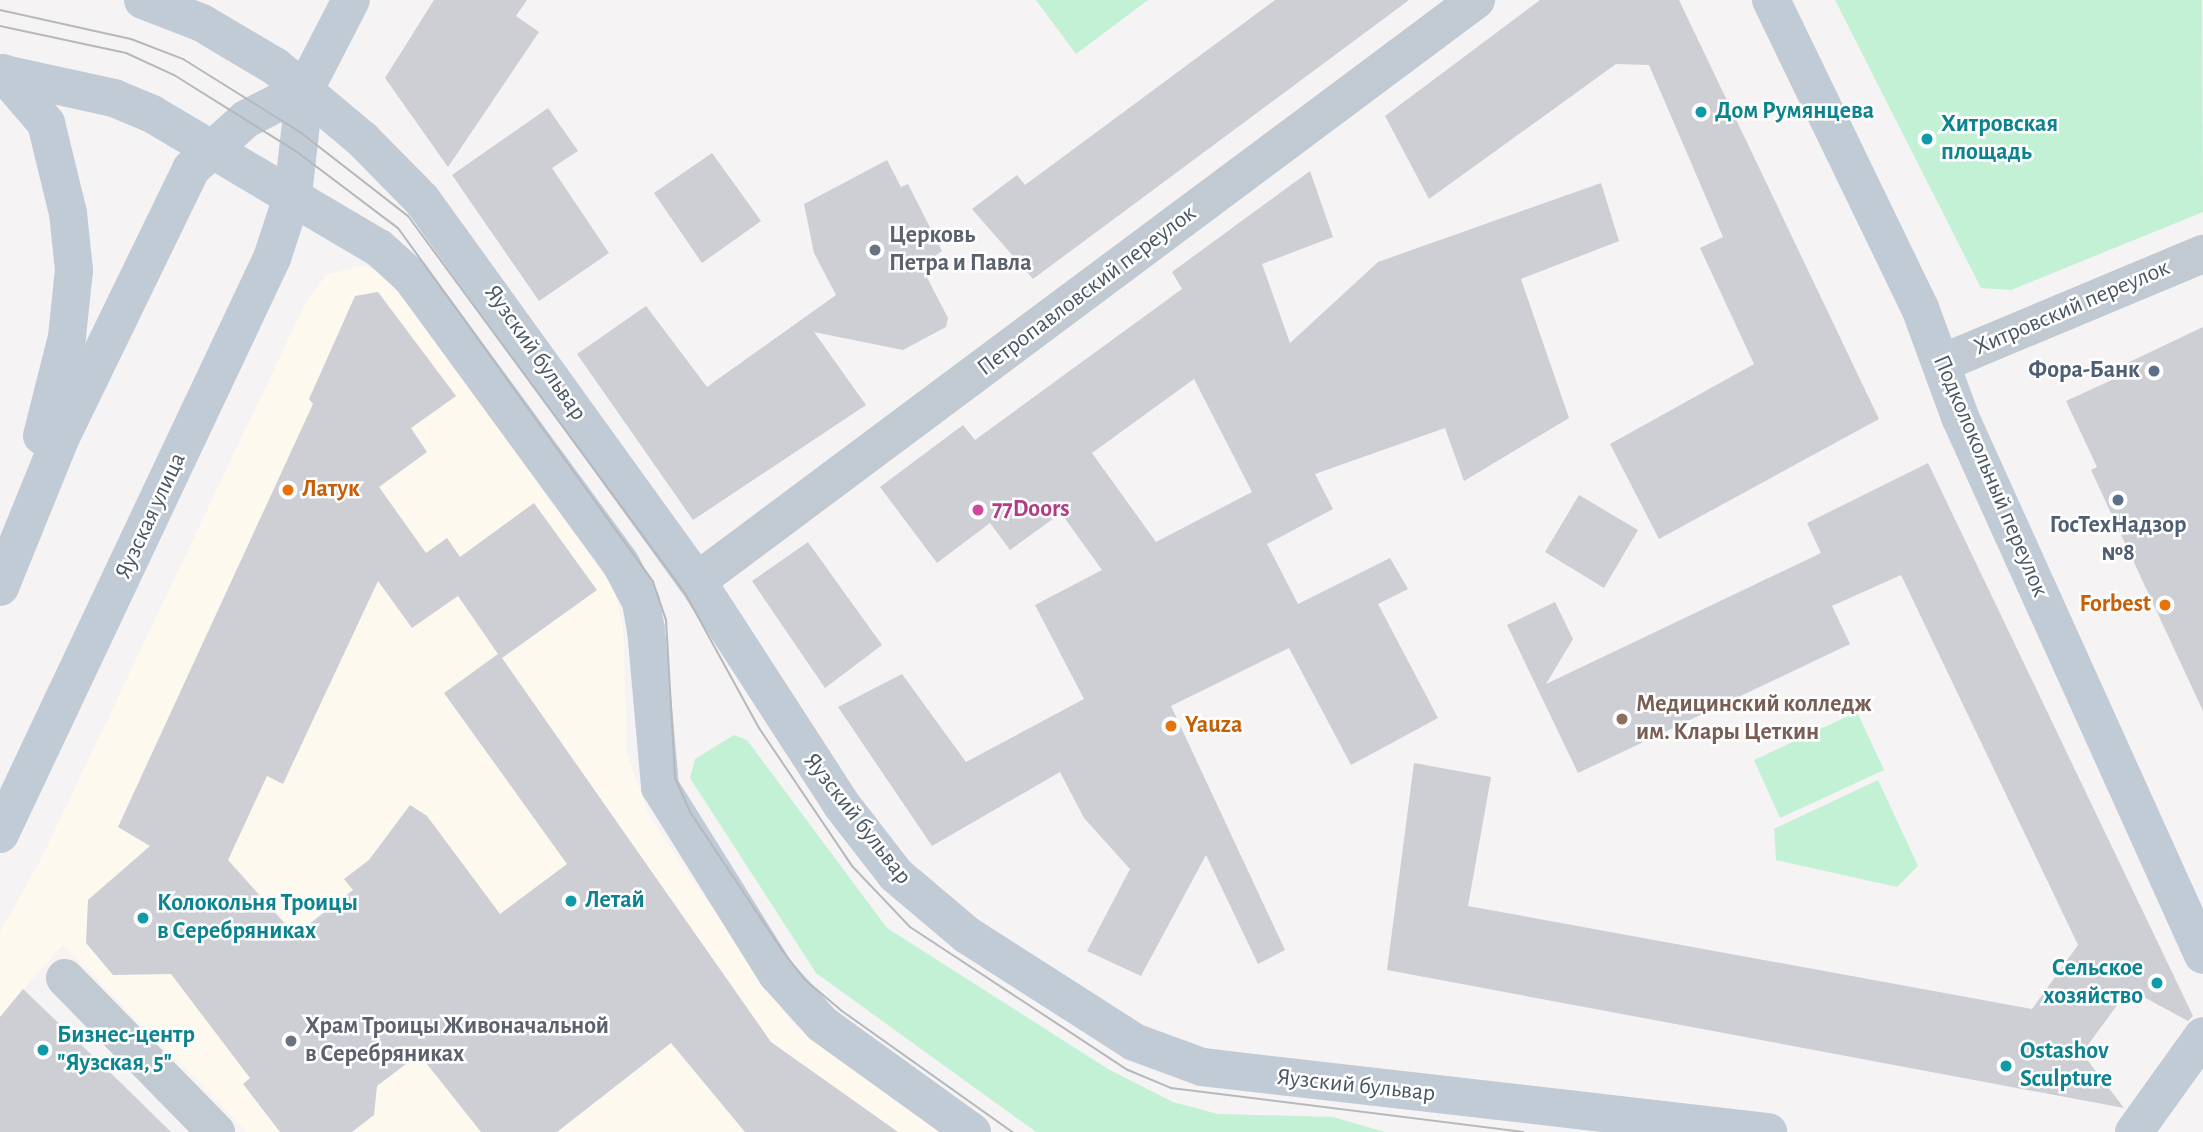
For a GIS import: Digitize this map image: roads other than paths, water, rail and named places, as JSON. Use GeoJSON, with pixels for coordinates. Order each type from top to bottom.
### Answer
{"type":"FeatureCollection","features":[{"type":"Feature","properties":{"kind":"main road","name":"Яузский бульвар"},"geometry":{"type":"LineString","coordinates":[[143,0],[202,23],[305,89],[442,223],[697,581],[804,750],[896,875],[967,934],[1134,1042],[1173,1059],[1240,1073],[1768,1132]]}},
{"type":"Feature","properties":{"kind":"main road","name":"Подколокольный переулок"},"geometry":{"type":"LineString","coordinates":[[1771,0],[1942,363],[1960,416],[2203,956]]}},
{"type":"Feature","properties":{"kind":"main road"},"geometry":{"type":"LineString","coordinates":[[0,587],[166,214],[210,146],[246,119],[305,89],[348,4]]}},
{"type":"Feature","properties":{"kind":"main road"},"geometry":{"type":"LineString","coordinates":[[1,73],[114,98],[210,146],[293,194],[379,248],[411,277],[621,564],[641,602],[646,629],[660,787],[777,974],[822,1024],[971,1132]]}},
{"type":"Feature","properties":{"kind":"main road"},"geometry":{"type":"LineString","coordinates":[[1,73],[46,123],[60,164],[74,270],[67,337],[29,517]]}},
{"type":"Feature","properties":{"kind":"main road","name":"Яузская улица"},"geometry":{"type":"LineString","coordinates":[[0,834],[259,289],[293,194],[305,89]]}},
{"type":"Feature","properties":{"kind":"main road"},"geometry":{"type":"LineString","coordinates":[[2134,1132],[2203,1036]]}},
{"type":"Feature","properties":{"kind":"street","name":"Петропавловский переулок"},"geometry":{"type":"LineString","coordinates":[[697,581],[1476,0]]}},
{"type":"Feature","properties":{"kind":"street","name":"Хитровский переулок"},"geometry":{"type":"LineString","coordinates":[[1942,363],[2203,254]]}},
{"type":"Feature","properties":{"kind":"street"},"geometry":{"type":"LineString","coordinates":[[65,978],[216,1132]]}},
{"type":"Feature","properties":{"kind":"tram line"},"geometry":{"type":"LineString","coordinates":[[0,10],[131,39],[183,59],[300,132],[408,216],[685,593],[759,728],[852,866],[910,927],[1128,1070],[1171,1088],[1523,1132]]}},
{"type":"Feature","properties":{"kind":"tram line"},"geometry":{"type":"LineString","coordinates":[[0,26],[126,53],[174,75],[297,152],[398,228],[653,582],[666,620],[675,778],[690,812],[784,953],[804,979],[842,1011],[1012,1132]]}},
{"type":"Feature","properties":{"kind":"place","name":"Дом Румянцева"},"geometry":{"type":"Point","coordinates":[1701,112]}},
{"type":"Feature","properties":{"kind":"place","name":"Хитровская площадь"},"geometry":{"type":"Point","coordinates":[1927,139]}},
{"type":"Feature","properties":{"kind":"place","name":"Церковь Петра и Павла"},"geometry":{"type":"Point","coordinates":[875,250]}},
{"type":"Feature","properties":{"kind":"place","name":"Фора-Банк"},"geometry":{"type":"Point","coordinates":[2154,371]}},
{"type":"Feature","properties":{"kind":"place","name":"Латук"},"geometry":{"type":"Point","coordinates":[288,490]}},
{"type":"Feature","properties":{"kind":"place","name":"ГосТехНадзор №8"},"geometry":{"type":"Point","coordinates":[2118,500]}},
{"type":"Feature","properties":{"kind":"place","name":"77Doors"},"geometry":{"type":"Point","coordinates":[978,510]}},
{"type":"Feature","properties":{"kind":"place","name":"Forbest"},"geometry":{"type":"Point","coordinates":[2165,605]}},
{"type":"Feature","properties":{"kind":"place","name":"Медицинский колледж им. Клары Цеткин"},"geometry":{"type":"Point","coordinates":[1622,719]}},
{"type":"Feature","properties":{"kind":"place","name":"Yauza"},"geometry":{"type":"Point","coordinates":[1171,726]}},
{"type":"Feature","properties":{"kind":"place","name":"Летай"},"geometry":{"type":"Point","coordinates":[571,901]}},
{"type":"Feature","properties":{"kind":"place","name":"Колокольня Троицы в Серебряниках"},"geometry":{"type":"Point","coordinates":[143,918]}},
{"type":"Feature","properties":{"kind":"place","name":"Сельское хозяйство"},"geometry":{"type":"Point","coordinates":[2157,983]}},
{"type":"Feature","properties":{"kind":"place","name":"Храм Троицы Живоначальной в Серебряниках"},"geometry":{"type":"Point","coordinates":[291,1041]}},
{"type":"Feature","properties":{"kind":"place","name":"Бизнес-центр \"Яузская, 5\""},"geometry":{"type":"Point","coordinates":[43,1050]}},
{"type":"Feature","properties":{"kind":"place","name":"Ostashov Sculpture"},"geometry":{"type":"Point","coordinates":[2006,1066]}}]}
